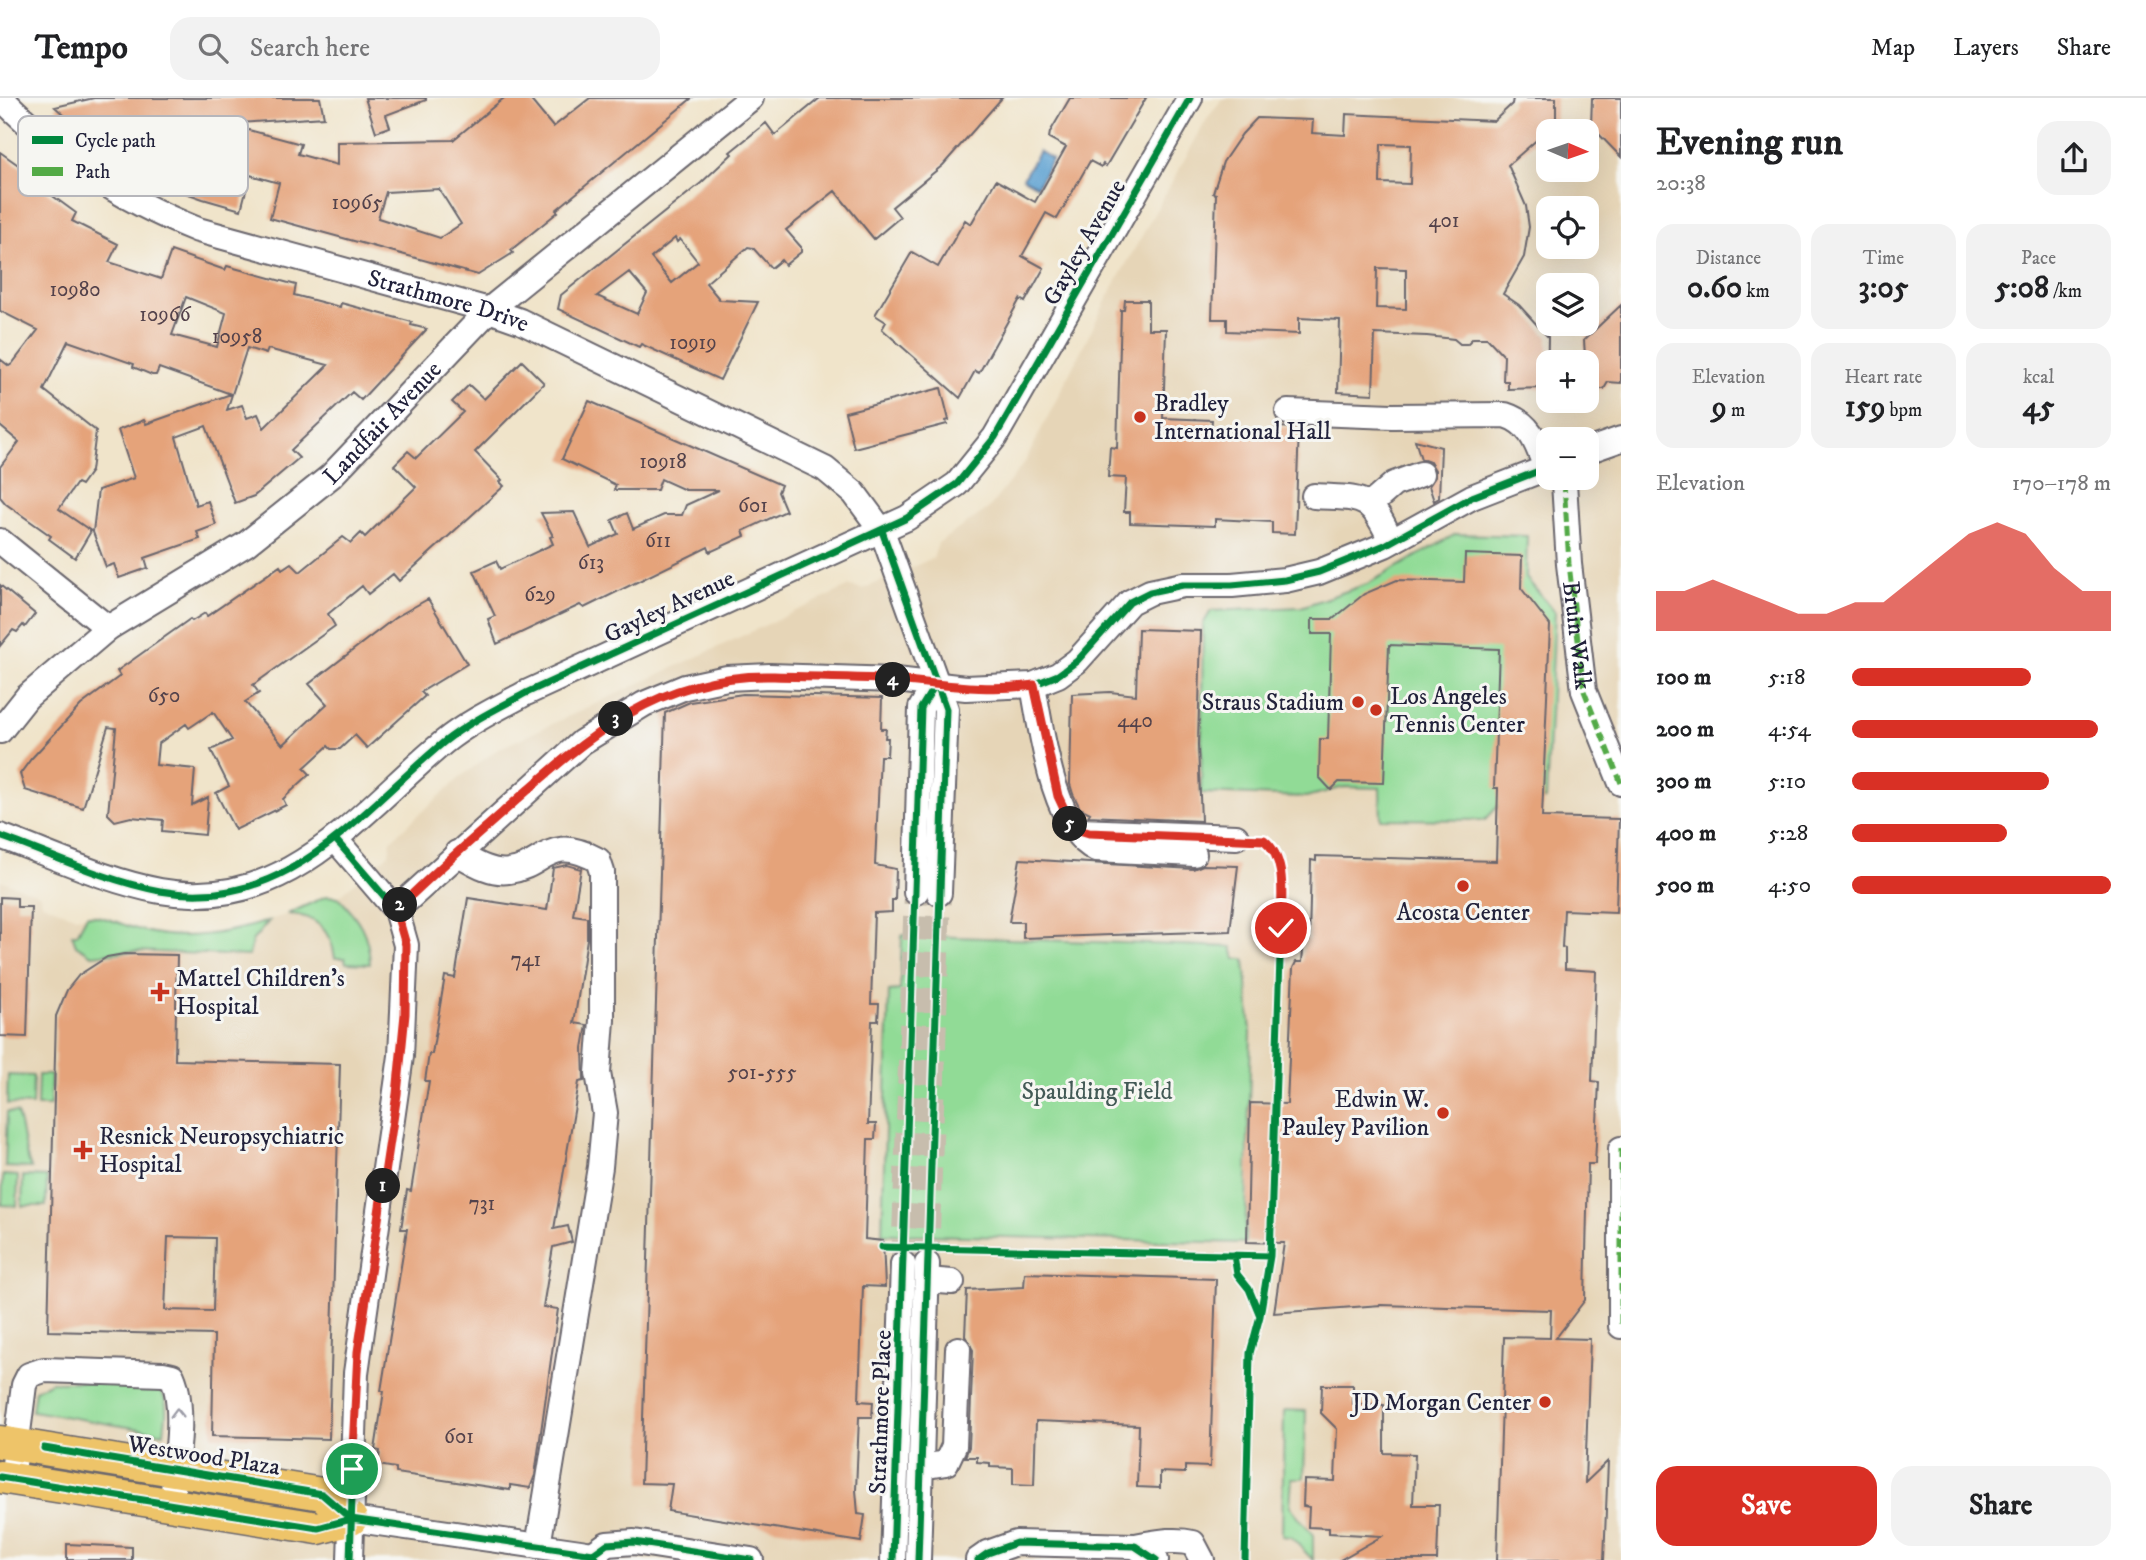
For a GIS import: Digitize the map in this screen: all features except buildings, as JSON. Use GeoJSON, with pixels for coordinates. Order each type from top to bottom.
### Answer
{"type":"FeatureCollection","features":[{"type":"Feature","properties":{"kind":"main road","name":"Westwood Plaza"},"geometry":{"type":"LineString","coordinates":[[9,1443],[322,1494],[351,1519]]}},
{"type":"Feature","properties":{"kind":"main road"},"geometry":{"type":"LineString","coordinates":[[6,1479],[318,1528],[351,1519]]}},
{"type":"Feature","properties":{"kind":"street","name":"Strathmore Drive"},"geometry":{"type":"LineString","coordinates":[[1,98],[21,116]]}},
{"type":"Feature","properties":{"kind":"street","name":"Landfair Avenue"},"geometry":{"type":"LineString","coordinates":[[0,731],[27,698],[108,628],[246,544],[331,476],[489,310],[751,98]]}},
{"type":"Feature","properties":{"kind":"street","name":"Gayley Avenue"},"geometry":{"type":"LineString","coordinates":[[0,836],[136,885],[199,895],[226,892],[261,883],[296,867],[336,839],[445,742],[478,719],[538,688],[882,531],[939,499],[957,484],[995,437],[1190,98]]}},
{"type":"Feature","properties":{"kind":"street","name":"Strathmore Drive"},"geometry":{"type":"LineString","coordinates":[[126,196],[152,211],[198,230],[489,310],[520,321],[825,469],[854,493],[882,531]]}},
{"type":"Feature","properties":{"kind":"street"},"geometry":{"type":"LineString","coordinates":[[1288,412],[1392,416],[1505,415],[1518,419],[1527,427],[1536,443]]}},
{"type":"Feature","properties":{"kind":"street"},"geometry":{"type":"LineString","coordinates":[[1599,447],[1621,439]]}},
{"type":"Feature","properties":{"kind":"street"},"geometry":{"type":"LineString","coordinates":[[1371,504],[1394,484],[1421,474]]}},
{"type":"Feature","properties":{"kind":"street"},"geometry":{"type":"LineString","coordinates":[[396,910],[582,742],[643,704],[685,687],[727,678],[770,676],[999,688],[1034,685],[1058,675],[1077,661],[1130,602],[1150,592],[1183,585],[1232,585],[1286,580],[1331,568],[1391,541],[1472,497],[1536,477]]}},
{"type":"Feature","properties":{"kind":"street","name":"Bruin Walk"},"geometry":{"type":"LineString","coordinates":[[1556,490],[1584,691],[1621,783]]}},
{"type":"Feature","properties":{"kind":"street"},"geometry":{"type":"LineString","coordinates":[[1314,496],[1359,499],[1371,504],[1391,541]]}},
{"type":"Feature","properties":{"kind":"street"},"geometry":{"type":"LineString","coordinates":[[882,531],[935,685]]}},
{"type":"Feature","properties":{"kind":"street"},"geometry":{"type":"LineString","coordinates":[[0,541],[108,628]]}},
{"type":"Feature","properties":{"kind":"street"},"geometry":{"type":"LineString","coordinates":[[928,892],[921,708],[935,685]]}},
{"type":"Feature","properties":{"kind":"street"},"geometry":{"type":"LineString","coordinates":[[1034,685],[1058,796],[1084,844],[1097,849],[1194,854]]}},
{"type":"Feature","properties":{"kind":"street"},"geometry":{"type":"LineString","coordinates":[[1073,828],[1089,833],[1236,837]]}},
{"type":"Feature","properties":{"kind":"street"},"geometry":{"type":"LineString","coordinates":[[336,839],[396,910],[406,945],[405,1014],[397,1094],[358,1352],[350,1560]]}},
{"type":"Feature","properties":{"kind":"street"},"geometry":{"type":"LineString","coordinates":[[457,853],[481,866],[508,872],[557,849],[585,853],[598,860],[602,872],[602,1020],[598,1073],[606,1113],[597,1189],[538,1546]]}},
{"type":"Feature","properties":{"kind":"street"},"geometry":{"type":"LineString","coordinates":[[1621,1149],[1621,1326]]}},
{"type":"Feature","properties":{"kind":"street"},"geometry":{"type":"LineString","coordinates":[[919,1269],[952,1282]]}},
{"type":"Feature","properties":{"kind":"street","name":"Strathmore Place"},"geometry":{"type":"LineString","coordinates":[[918,1560],[921,1466],[919,1269]]}},
{"type":"Feature","properties":{"kind":"street","name":"Strathmore Place"},"geometry":{"type":"LineString","coordinates":[[893,1560],[919,1269]]}},
{"type":"Feature","properties":{"kind":"street"},"geometry":{"type":"LineString","coordinates":[[921,1466],[946,1463],[954,1446],[958,1349]]}},
{"type":"Feature","properties":{"kind":"street"},"geometry":{"type":"LineString","coordinates":[[6,1479],[9,1443],[29,1375],[36,1371],[163,1374],[172,1376],[177,1387],[172,1506]]}},
{"type":"Feature","properties":{"kind":"street"},"geometry":{"type":"LineString","coordinates":[[351,1519],[595,1557],[607,1544],[634,1542],[751,1560]]}},
{"type":"Feature","properties":{"kind":"street"},"geometry":{"type":"LineString","coordinates":[[978,1560],[1001,1553],[1017,1543],[1135,1546],[1167,1541],[1193,1544],[1202,1560]]}},
{"type":"Feature","properties":{"kind":"street"},"geometry":{"type":"LineString","coordinates":[[1135,1546],[1156,1560]]}},
{"type":"Feature","properties":{"kind":"shaded area"},"geometry":{"type":"Polygon","coordinates":[[[1223,98],[1621,98],[1621,1560],[0,1560],[0,880],[41,895],[42,903],[76,917],[94,914],[147,932],[177,935],[237,930],[288,914],[326,896],[338,897],[389,854],[391,840],[462,776],[498,749],[850,586],[863,589],[933,558],[938,543],[988,509],[1025,462],[1110,293],[1207,119],[1223,98]]]}},
{"type":"Feature","properties":{"kind":"green space","name":"Los Angeles Tennis Center"},"geometry":{"type":"Polygon","coordinates":[[[1456,534],[1527,536],[1526,578],[1555,612],[1546,800],[1502,802],[1485,820],[1381,819],[1380,788],[1344,787],[1306,797],[1201,793],[1203,624],[1211,611],[1301,607],[1367,584],[1456,534]]]}},
{"type":"Feature","properties":{"kind":"green space"},"geometry":{"type":"Polygon","coordinates":[[[326,896],[338,897],[352,912],[365,935],[370,964],[346,963],[345,958],[335,958],[330,940],[321,926],[307,918],[288,914],[326,896]]]}},
{"type":"Feature","properties":{"kind":"green space"},"geometry":{"type":"Polygon","coordinates":[[[87,915],[144,931],[175,936],[207,935],[269,921],[252,941],[249,956],[134,951],[92,955],[76,945],[72,934],[77,934],[87,915]]]}},
{"type":"Feature","properties":{"kind":"green space","name":"Spaulding Field"},"geometry":{"type":"Polygon","coordinates":[[[902,935],[1232,947],[1235,959],[1245,959],[1251,1033],[1245,1243],[882,1234],[889,991],[900,990],[902,935]]]}},
{"type":"Feature","properties":{"kind":"green space"},"geometry":{"type":"Polygon","coordinates":[[[8,1075],[33,1076],[32,1105],[7,1104],[8,1075]]]}},
{"type":"Feature","properties":{"kind":"green space"},"geometry":{"type":"Polygon","coordinates":[[[38,1075],[51,1075],[50,1106],[37,1106],[38,1075]]]}},
{"type":"Feature","properties":{"kind":"green space"},"geometry":{"type":"Polygon","coordinates":[[[7,1112],[17,1113],[31,1168],[5,1167],[7,1112]]]}},
{"type":"Feature","properties":{"kind":"green space"},"geometry":{"type":"Polygon","coordinates":[[[3,1175],[18,1176],[17,1206],[2,1205],[3,1175]]]}},
{"type":"Feature","properties":{"kind":"green space"},"geometry":{"type":"Polygon","coordinates":[[[23,1176],[47,1177],[46,1206],[22,1206],[23,1176]]]}},
{"type":"Feature","properties":{"kind":"green space"},"geometry":{"type":"Polygon","coordinates":[[[51,1382],[129,1383],[156,1389],[163,1395],[166,1404],[164,1433],[32,1411],[35,1390],[51,1382]]]}},
{"type":"Feature","properties":{"kind":"green space"},"geometry":{"type":"Polygon","coordinates":[[[1284,1410],[1306,1411],[1304,1478],[1292,1478],[1290,1506],[1313,1535],[1313,1560],[1291,1537],[1282,1536],[1284,1410]]]}},
{"type":"Feature","properties":{"kind":"water"},"geometry":{"type":"Polygon","coordinates":[[[1039,151],[1052,159],[1037,186],[1023,178],[1039,151]]]}},
{"type":"Feature","properties":{"kind":"tunnel"},"geometry":{"type":"LineString","coordinates":[[903,1264],[916,892]]}},
{"type":"Feature","properties":{"kind":"tunnel"},"geometry":{"type":"LineString","coordinates":[[927,1264],[939,893]]}},
{"type":"Feature","properties":{"kind":"marked path"},"geometry":{"type":"LineString","coordinates":[[1564,490],[1569,564],[1584,691],[1621,783]]}},
{"type":"Feature","properties":{"kind":"marked path"},"geometry":{"type":"LineString","coordinates":[[1621,1149],[1621,1326]]}},
{"type":"Feature","properties":{"kind":"cycle path"},"geometry":{"type":"LineString","coordinates":[[0,836],[140,887],[205,894],[246,887],[283,873],[317,852],[444,742],[484,716],[526,693],[907,518],[957,484],[995,437],[1190,98]]}},
{"type":"Feature","properties":{"kind":"cycle path"},"geometry":{"type":"LineString","coordinates":[[396,910],[582,742],[644,704],[685,687],[727,678],[770,676],[896,680],[966,688],[1033,685],[1058,675],[1077,661],[1130,602],[1150,592],[1183,585],[1232,585],[1285,580],[1319,572],[1385,545],[1472,497],[1536,472]]}},
{"type":"Feature","properties":{"kind":"cycle path"},"geometry":{"type":"LineString","coordinates":[[882,531],[946,709],[918,1560]]}},
{"type":"Feature","properties":{"kind":"cycle path"},"geometry":{"type":"LineString","coordinates":[[893,1560],[921,708],[935,685]]}},
{"type":"Feature","properties":{"kind":"cycle path"},"geometry":{"type":"LineString","coordinates":[[1033,685],[1058,796],[1073,828],[1089,833],[1264,840],[1273,847],[1280,859],[1281,928],[1270,1256],[1260,1316]]}},
{"type":"Feature","properties":{"kind":"cycle path"},"geometry":{"type":"LineString","coordinates":[[336,840],[396,910],[406,945],[401,1056],[356,1373],[350,1560]]}},
{"type":"Feature","properties":{"kind":"cycle path"},"geometry":{"type":"LineString","coordinates":[[882,1247],[1270,1256]]}},
{"type":"Feature","properties":{"kind":"cycle path"},"geometry":{"type":"LineString","coordinates":[[1234,1255],[1237,1274],[1249,1289],[1260,1316],[1250,1353],[1245,1560]]}},
{"type":"Feature","properties":{"kind":"cycle path"},"geometry":{"type":"LineString","coordinates":[[44,1448],[322,1494],[351,1519]]}},
{"type":"Feature","properties":{"kind":"cycle path"},"geometry":{"type":"LineString","coordinates":[[0,1477],[318,1528],[351,1519],[593,1554],[597,1560]]}},
{"type":"Feature","properties":{"kind":"cycle path"},"geometry":{"type":"LineString","coordinates":[[593,1554],[607,1544],[634,1542],[751,1560]]}},
{"type":"Feature","properties":{"kind":"cycle path"},"geometry":{"type":"LineString","coordinates":[[978,1560],[988,1553],[1016,1543],[1135,1546],[1156,1560]]}},
{"type":"Feature","properties":{"kind":"place","name":"Bradley International Hall"},"geometry":{"type":"Point","coordinates":[1140,417]}},
{"type":"Feature","properties":{"kind":"place","name":"Straus Stadium"},"geometry":{"type":"Point","coordinates":[1358,702]}},
{"type":"Feature","properties":{"kind":"place","name":"Los Angeles Tennis Center"},"geometry":{"type":"Point","coordinates":[1376,710]}},
{"type":"Feature","properties":{"kind":"place","name":"Acosta Center"},"geometry":{"type":"Point","coordinates":[1463,886]}},
{"type":"Feature","properties":{"kind":"place","name":"Mattel Children's Hospital"},"geometry":{"type":"Point","coordinates":[160,992]}},
{"type":"Feature","properties":{"kind":"place","name":"Edwin W. Pauley Pavilion"},"geometry":{"type":"Point","coordinates":[1443,1113]}},
{"type":"Feature","properties":{"kind":"place","name":"Resnick Neuropsychiatric Hospital"},"geometry":{"type":"Point","coordinates":[83,1150]}},
{"type":"Feature","properties":{"kind":"place","name":"JD Morgan Center"},"geometry":{"type":"Point","coordinates":[1545,1402]}},
{"type":"Feature","properties":{"kind":"route"},"geometry":{"type":"LineString","coordinates":[[352,1469],[358,1352],[397,1094],[405,1014],[406,945],[396,910],[582,742],[643,704],[685,687],[727,678],[770,676],[895,680],[966,688],[1034,685],[1058,796],[1073,828],[1089,833],[1264,840],[1280,859],[1281,928]]}}]}
